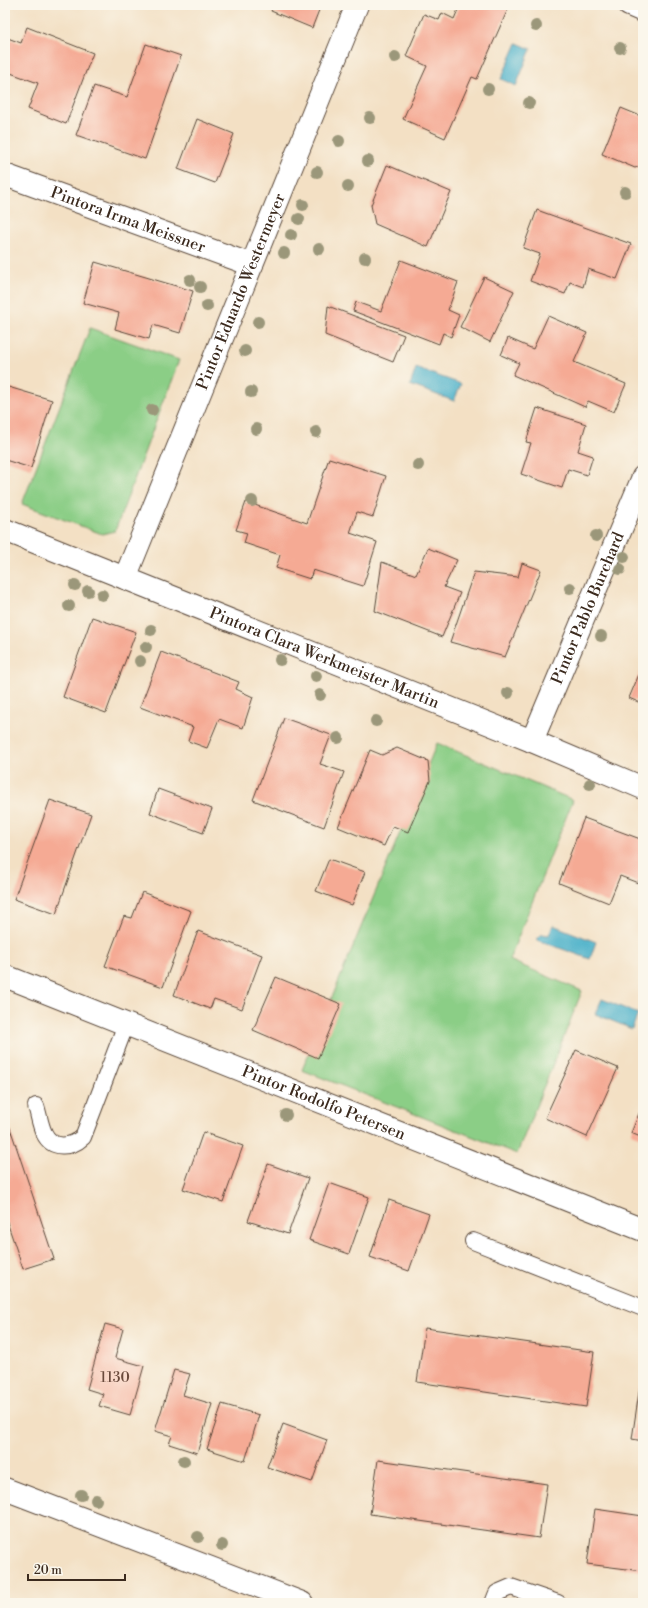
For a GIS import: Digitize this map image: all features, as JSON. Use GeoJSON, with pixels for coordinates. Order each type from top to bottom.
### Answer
{"type":"FeatureCollection","features":[{"type":"Feature","properties":{"kind":"street","name":"Pintor Eduardo Westermeyer"},"geometry":{"type":"LineString","coordinates":[[125,578],[357,5]]}},
{"type":"Feature","properties":{"kind":"street"},"geometry":{"type":"LineString","coordinates":[[629,5],[643,11]]}},
{"type":"Feature","properties":{"kind":"street","name":"Pintora Irma Meissner"},"geometry":{"type":"LineString","coordinates":[[5,175],[252,265]]}},
{"type":"Feature","properties":{"kind":"street","name":"Pintor Pablo Burchard"},"geometry":{"type":"LineString","coordinates":[[532,741],[643,476]]}},
{"type":"Feature","properties":{"kind":"street","name":"Pintora Clara Werkmeister Martin"},"geometry":{"type":"LineString","coordinates":[[5,530],[532,741],[643,788]]}},
{"type":"Feature","properties":{"kind":"street","name":"Pintor Rodolfo Petersen"},"geometry":{"type":"LineString","coordinates":[[5,976],[643,1230]]}},
{"type":"Feature","properties":{"kind":"street"},"geometry":{"type":"LineString","coordinates":[[5,1489],[302,1603]]}},
{"type":"Feature","properties":{"kind":"street"},"geometry":{"type":"LineString","coordinates":[[246,1581],[256,1603]]}},
{"type":"Feature","properties":{"kind":"lane"},"geometry":{"type":"LineString","coordinates":[[36,1106],[44,1133],[49,1140],[64,1147],[71,1146],[83,1138],[126,1024]]}},
{"type":"Feature","properties":{"kind":"lane"},"geometry":{"type":"LineString","coordinates":[[473,1242],[643,1308]]}},
{"type":"Feature","properties":{"kind":"lane"},"geometry":{"type":"LineString","coordinates":[[493,1603],[496,1593],[511,1587],[558,1603]]}},
{"type":"Feature","properties":{"kind":"green space"},"geometry":{"type":"Polygon","coordinates":[[[90,328],[179,360],[115,531],[102,534],[22,504],[90,328]]]}},
{"type":"Feature","properties":{"kind":"green space"},"geometry":{"type":"Polygon","coordinates":[[[437,743],[573,800],[509,960],[582,991],[517,1154],[302,1070],[437,743]]]}},
{"type":"Feature","properties":{"kind":"water"},"geometry":{"type":"Polygon","coordinates":[[[517,43],[531,49],[516,86],[501,79],[517,43]]]}},
{"type":"Feature","properties":{"kind":"water"},"geometry":{"type":"Polygon","coordinates":[[[416,368],[461,384],[454,401],[410,385],[416,368]]]}},
{"type":"Feature","properties":{"kind":"water"},"geometry":{"type":"Polygon","coordinates":[[[553,925],[596,942],[590,959],[537,940],[541,934],[549,935],[553,925]]]}},
{"type":"Feature","properties":{"kind":"water"},"geometry":{"type":"Polygon","coordinates":[[[602,999],[638,1014],[632,1029],[595,1014],[602,999]]]}},
{"type":"Feature","properties":{"kind":"building"},"geometry":{"type":"Polygon","coordinates":[[[274,5],[321,5],[312,28],[271,11],[274,5]]]}},
{"type":"Feature","properties":{"kind":"building"},"geometry":{"type":"Polygon","coordinates":[[[460,5],[499,5],[508,9],[477,79],[472,77],[445,138],[403,119],[427,66],[406,56],[424,14],[439,20],[442,13],[454,19],[460,5]]]}},
{"type":"Feature","properties":{"kind":"building"},"geometry":{"type":"Polygon","coordinates":[[[27,27],[93,53],[66,124],[28,109],[38,83],[5,71],[5,37],[21,43],[27,27]]]}},
{"type":"Feature","properties":{"kind":"building"},"geometry":{"type":"Polygon","coordinates":[[[146,44],[181,56],[145,159],[76,135],[94,86],[127,97],[146,44]]]}},
{"type":"Feature","properties":{"kind":"building"},"geometry":{"type":"Polygon","coordinates":[[[621,108],[643,117],[643,165],[635,168],[602,154],[621,108]]]}},
{"type":"Feature","properties":{"kind":"building"},"geometry":{"type":"Polygon","coordinates":[[[197,119],[234,134],[215,183],[178,169],[197,119]]]}},
{"type":"Feature","properties":{"kind":"building"},"geometry":{"type":"Polygon","coordinates":[[[387,165],[451,192],[428,247],[375,224],[371,205],[387,165]]]}},
{"type":"Feature","properties":{"kind":"building"},"geometry":{"type":"Polygon","coordinates":[[[537,210],[631,244],[617,279],[588,269],[583,287],[570,282],[565,294],[530,281],[540,254],[523,248],[537,210]]]}},
{"type":"Feature","properties":{"kind":"building"},"geometry":{"type":"Polygon","coordinates":[[[401,260],[458,282],[448,310],[459,315],[451,337],[443,333],[439,344],[353,311],[356,302],[381,311],[401,260]]]}},
{"type":"Feature","properties":{"kind":"building"},"geometry":{"type":"Polygon","coordinates":[[[95,262],[193,291],[180,333],[153,325],[149,339],[115,329],[119,313],[83,303],[95,262]]]}},
{"type":"Feature","properties":{"kind":"building"},"geometry":{"type":"Polygon","coordinates":[[[484,277],[514,291],[490,342],[460,327],[484,277]]]}},
{"type":"Feature","properties":{"kind":"building"},"geometry":{"type":"Polygon","coordinates":[[[328,306],[404,335],[393,362],[325,335],[328,306]]]}},
{"type":"Feature","properties":{"kind":"building"},"geometry":{"type":"Polygon","coordinates":[[[548,316],[587,333],[574,362],[626,384],[614,412],[588,401],[585,407],[513,375],[519,363],[501,355],[508,338],[533,349],[548,316]]]}},
{"type":"Feature","properties":{"kind":"building"},"geometry":{"type":"Polygon","coordinates":[[[5,386],[52,400],[31,468],[5,460],[5,386]]]}},
{"type":"Feature","properties":{"kind":"building"},"geometry":{"type":"Polygon","coordinates":[[[537,408],[586,424],[578,451],[593,456],[587,475],[568,469],[562,488],[521,474],[531,443],[526,442],[537,408]]]}},
{"type":"Feature","properties":{"kind":"building"},"geometry":{"type":"Polygon","coordinates":[[[329,458],[386,476],[373,517],[357,512],[350,533],[377,542],[363,586],[313,570],[310,579],[276,568],[280,555],[244,543],[247,533],[236,530],[246,502],[307,523],[329,458]]]}},
{"type":"Feature","properties":{"kind":"building"},"geometry":{"type":"Polygon","coordinates":[[[428,548],[457,560],[444,587],[460,593],[442,637],[375,611],[382,562],[416,575],[428,548]]]}},
{"type":"Feature","properties":{"kind":"building"},"geometry":{"type":"Polygon","coordinates":[[[522,563],[541,570],[505,657],[450,642],[474,572],[518,577],[522,563]]]}},
{"type":"Feature","properties":{"kind":"building"},"geometry":{"type":"Polygon","coordinates":[[[92,617],[136,632],[106,713],[63,697],[92,617]]]}},
{"type":"Feature","properties":{"kind":"building"},"geometry":{"type":"Polygon","coordinates":[[[161,652],[239,682],[236,689],[253,697],[243,728],[219,719],[207,748],[188,741],[193,727],[140,707],[161,652]]]}},
{"type":"Feature","properties":{"kind":"building"},"geometry":{"type":"Polygon","coordinates":[[[643,665],[643,704],[629,698],[643,665]]]}},
{"type":"Feature","properties":{"kind":"building"},"geometry":{"type":"Polygon","coordinates":[[[284,718],[331,735],[320,764],[344,772],[324,827],[253,800],[284,718]]]}},
{"type":"Feature","properties":{"kind":"building"},"geometry":{"type":"Polygon","coordinates":[[[397,748],[428,761],[430,781],[408,832],[393,826],[384,846],[338,827],[370,750],[382,755],[397,748]]]}},
{"type":"Feature","properties":{"kind":"building"},"geometry":{"type":"Polygon","coordinates":[[[158,789],[212,809],[203,833],[150,813],[158,789]]]}},
{"type":"Feature","properties":{"kind":"building"},"geometry":{"type":"Polygon","coordinates":[[[50,800],[91,814],[56,914],[14,899],[50,800]]]}},
{"type":"Feature","properties":{"kind":"building"},"geometry":{"type":"Polygon","coordinates":[[[584,818],[643,840],[643,871],[638,883],[620,876],[609,903],[559,883],[584,818]]]}},
{"type":"Feature","properties":{"kind":"building"},"geometry":{"type":"Polygon","coordinates":[[[329,859],[365,872],[352,905],[316,891],[329,859]]]}},
{"type":"Feature","properties":{"kind":"building"},"geometry":{"type":"Polygon","coordinates":[[[142,892],[191,911],[163,987],[105,966],[124,916],[132,918],[142,892]]]}},
{"type":"Feature","properties":{"kind":"building"},"geometry":{"type":"Polygon","coordinates":[[[198,931],[262,955],[242,1009],[214,999],[210,1009],[174,995],[198,931]]]}},
{"type":"Feature","properties":{"kind":"building"},"geometry":{"type":"Polygon","coordinates":[[[276,977],[341,1004],[318,1058],[253,1030],[276,977]]]}},
{"type":"Feature","properties":{"kind":"building"},"geometry":{"type":"Polygon","coordinates":[[[576,1050],[618,1068],[587,1137],[545,1118],[576,1050]]]}},
{"type":"Feature","properties":{"kind":"building"},"geometry":{"type":"Polygon","coordinates":[[[640,1111],[643,1112],[643,1138],[631,1133],[640,1111]]]}},
{"type":"Feature","properties":{"kind":"building"},"geometry":{"type":"Polygon","coordinates":[[[5,1113],[54,1259],[23,1269],[5,1216],[5,1113]]]}},
{"type":"Feature","properties":{"kind":"building"},"geometry":{"type":"Polygon","coordinates":[[[203,1132],[243,1146],[223,1202],[183,1189],[203,1132]]]}},
{"type":"Feature","properties":{"kind":"building"},"geometry":{"type":"Polygon","coordinates":[[[268,1164],[308,1178],[288,1234],[248,1221],[268,1164]]]}},
{"type":"Feature","properties":{"kind":"building"},"geometry":{"type":"Polygon","coordinates":[[[329,1183],[369,1197],[349,1254],[309,1240],[329,1183]]]}},
{"type":"Feature","properties":{"kind":"building"},"geometry":{"type":"Polygon","coordinates":[[[389,1200],[429,1214],[409,1271],[370,1257],[389,1200]]]}},
{"type":"Feature","properties":{"kind":"building"},"geometry":{"type":"Polygon","coordinates":[[[105,1324],[123,1329],[115,1358],[144,1366],[130,1415],[99,1406],[103,1394],[87,1389],[105,1324]]]}},
{"type":"Feature","properties":{"kind":"building"},"geometry":{"type":"Polygon","coordinates":[[[425,1328],[594,1352],[586,1407],[417,1382],[425,1328]]]}},
{"type":"Feature","properties":{"kind":"building"},"geometry":{"type":"Polygon","coordinates":[[[174,1370],[190,1374],[183,1395],[212,1404],[197,1453],[169,1444],[172,1436],[155,1431],[174,1370]]]}},
{"type":"Feature","properties":{"kind":"building"},"geometry":{"type":"Polygon","coordinates":[[[640,1385],[643,1385],[643,1441],[632,1439],[640,1385]]]}},
{"type":"Feature","properties":{"kind":"building"},"geometry":{"type":"Polygon","coordinates":[[[222,1404],[259,1415],[245,1461],[207,1449],[222,1404]]]}},
{"type":"Feature","properties":{"kind":"building"},"geometry":{"type":"Polygon","coordinates":[[[283,1424],[327,1440],[312,1482],[267,1467],[283,1424]]]}},
{"type":"Feature","properties":{"kind":"building"},"geometry":{"type":"Polygon","coordinates":[[[378,1460],[547,1484],[539,1538],[370,1514],[378,1460]]]}},
{"type":"Feature","properties":{"kind":"building"},"geometry":{"type":"Polygon","coordinates":[[[595,1509],[643,1516],[643,1571],[587,1564],[595,1509]]]}}]}
